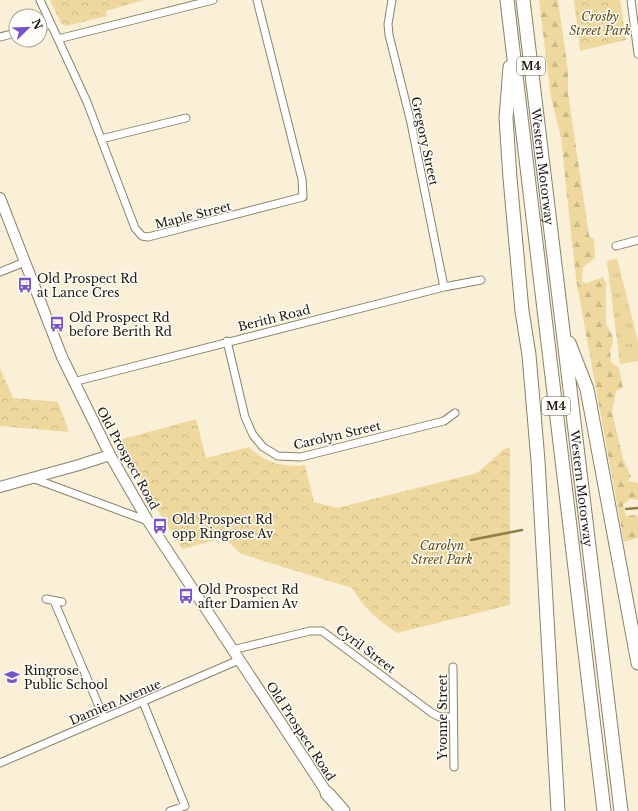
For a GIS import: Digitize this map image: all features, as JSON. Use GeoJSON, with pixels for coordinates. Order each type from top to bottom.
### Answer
{"type":"FeatureCollection","features":[{"type":"Feature","properties":{"kind":"highway","name":"Western Motorway"},"geometry":{"type":"LineString","coordinates":[[508,0],[604,811]]}},
{"type":"Feature","properties":{"kind":"highway","name":"Western Motorway"},"geometry":{"type":"LineString","coordinates":[[523,0],[621,811]]}},
{"type":"Feature","properties":{"kind":"highway"},"geometry":{"type":"LineString","coordinates":[[512,37],[506,118],[522,311],[529,355],[538,461],[558,811]]}},
{"type":"Feature","properties":{"kind":"highway"},"geometry":{"type":"LineString","coordinates":[[522,311],[522,367],[535,523],[549,789],[548,811]]}},
{"type":"Feature","properties":{"kind":"highway"},"geometry":{"type":"LineString","coordinates":[[562,325],[587,389],[638,663]]}},
{"type":"Feature","properties":{"kind":"highway"},"geometry":{"type":"LineString","coordinates":[[327,794],[335,811]]}},
{"type":"Feature","properties":{"kind":"highway"},"geometry":{"type":"LineString","coordinates":[[327,794],[343,811]]}},
{"type":"Feature","properties":{"kind":"main road","name":"Old Prospect Road"},"geometry":{"type":"LineString","coordinates":[[0,198],[24,262],[73,382],[110,455],[148,521],[338,811]]}},
{"type":"Feature","properties":{"kind":"main road"},"geometry":{"type":"LineString","coordinates":[[0,486],[110,455]]}},
{"type":"Feature","properties":{"kind":"street","name":"Maple Street"},"geometry":{"type":"LineString","coordinates":[[40,0],[85,97],[135,228],[142,236],[153,236],[303,197],[302,179],[257,0]]}},
{"type":"Feature","properties":{"kind":"street"},"geometry":{"type":"LineString","coordinates":[[58,39],[213,0]]}},
{"type":"Feature","properties":{"kind":"street","name":"Gregory Street"},"geometry":{"type":"LineString","coordinates":[[392,0],[388,24],[388,35],[410,123],[444,287]]}},
{"type":"Feature","properties":{"kind":"street"},"geometry":{"type":"LineString","coordinates":[[631,0],[638,54]]}},
{"type":"Feature","properties":{"kind":"street"},"geometry":{"type":"LineString","coordinates":[[101,139],[186,118]]}},
{"type":"Feature","properties":{"kind":"street"},"geometry":{"type":"LineString","coordinates":[[616,246],[638,240]]}},
{"type":"Feature","properties":{"kind":"street"},"geometry":{"type":"LineString","coordinates":[[0,272],[24,262]]}},
{"type":"Feature","properties":{"kind":"street","name":"Berith Road"},"geometry":{"type":"LineString","coordinates":[[73,382],[227,341],[444,287],[481,280]]}},
{"type":"Feature","properties":{"kind":"street","name":"Carolyn Street"},"geometry":{"type":"LineString","coordinates":[[227,341],[245,417],[253,435],[263,447],[278,456],[301,457],[444,421],[455,413]]}},
{"type":"Feature","properties":{"kind":"street"},"geometry":{"type":"LineString","coordinates":[[32,478],[148,521]]}},
{"type":"Feature","properties":{"kind":"street"},"geometry":{"type":"LineString","coordinates":[[46,599],[58,602],[104,718]]}},
{"type":"Feature","properties":{"kind":"street","name":"Cyril Street"},"geometry":{"type":"LineString","coordinates":[[232,650],[310,631],[322,631],[432,713],[440,717],[453,717]]}},
{"type":"Feature","properties":{"kind":"street","name":"Damien Avenue"},"geometry":{"type":"LineString","coordinates":[[0,763],[239,660]]}},
{"type":"Feature","properties":{"kind":"street","name":"Yvonne Street"},"geometry":{"type":"LineString","coordinates":[[453,667],[454,767]]}},
{"type":"Feature","properties":{"kind":"street"},"geometry":{"type":"LineString","coordinates":[[143,702],[185,806],[170,811]]}},
{"type":"Feature","properties":{"kind":"green space"},"geometry":{"type":"Polygon","coordinates":[[[50,0],[144,0],[106,11],[107,16],[66,26],[61,23],[50,0]]]}},
{"type":"Feature","properties":{"kind":"green space"},"geometry":{"type":"Polygon","coordinates":[[[539,0],[558,0],[568,71],[568,93],[589,236],[594,239],[595,258],[583,267],[582,282],[587,283],[603,277],[606,283],[606,324],[612,335],[613,343],[610,350],[611,362],[619,368],[623,388],[616,391],[612,412],[623,459],[631,476],[628,481],[638,483],[638,500],[630,499],[623,505],[626,516],[635,515],[638,517],[638,538],[624,542],[576,279],[561,138],[551,97],[539,0]]]}},
{"type":"Feature","properties":{"kind":"green space","name":"Crosby Street Park"},"geometry":{"type":"Polygon","coordinates":[[[574,0],[620,0],[626,40],[580,51],[574,0]]]}},
{"type":"Feature","properties":{"kind":"green space"},"geometry":{"type":"Polygon","coordinates":[[[617,258],[638,342],[638,361],[620,364],[607,261],[617,258]]]}},
{"type":"Feature","properties":{"kind":"green space"},"geometry":{"type":"Polygon","coordinates":[[[0,368],[13,398],[58,402],[69,432],[0,426],[0,368]]]}},
{"type":"Feature","properties":{"kind":"green space","name":"Carolyn Street Park"},"geometry":{"type":"Polygon","coordinates":[[[196,419],[206,458],[249,447],[268,461],[289,466],[305,465],[314,502],[337,508],[477,473],[504,449],[510,447],[510,605],[397,633],[372,614],[362,603],[352,588],[241,554],[224,538],[182,549],[152,501],[119,440],[196,419]]]}},
{"type":"Feature","properties":{"kind":"waterway"},"geometry":{"type":"LineString","coordinates":[[626,509],[638,508]]}},
{"type":"Feature","properties":{"kind":"waterway"},"geometry":{"type":"LineString","coordinates":[[471,540],[522,530]]}},
{"type":"Feature","properties":{"kind":"place","name":"Old Prospect Rd at Lance Cres"},"geometry":{"type":"Point","coordinates":[25,285]}},
{"type":"Feature","properties":{"kind":"place","name":"Old Prospect Rd before Berith Rd"},"geometry":{"type":"Point","coordinates":[57,324]}},
{"type":"Feature","properties":{"kind":"place","name":"Old Prospect Rd opp Ringrose Av"},"geometry":{"type":"Point","coordinates":[160,526]}},
{"type":"Feature","properties":{"kind":"place","name":"Old Prospect Rd after Damien Av"},"geometry":{"type":"Point","coordinates":[186,596]}},
{"type":"Feature","properties":{"kind":"place","name":"Ringrose Public School"},"geometry":{"type":"Point","coordinates":[12,677]}}]}
